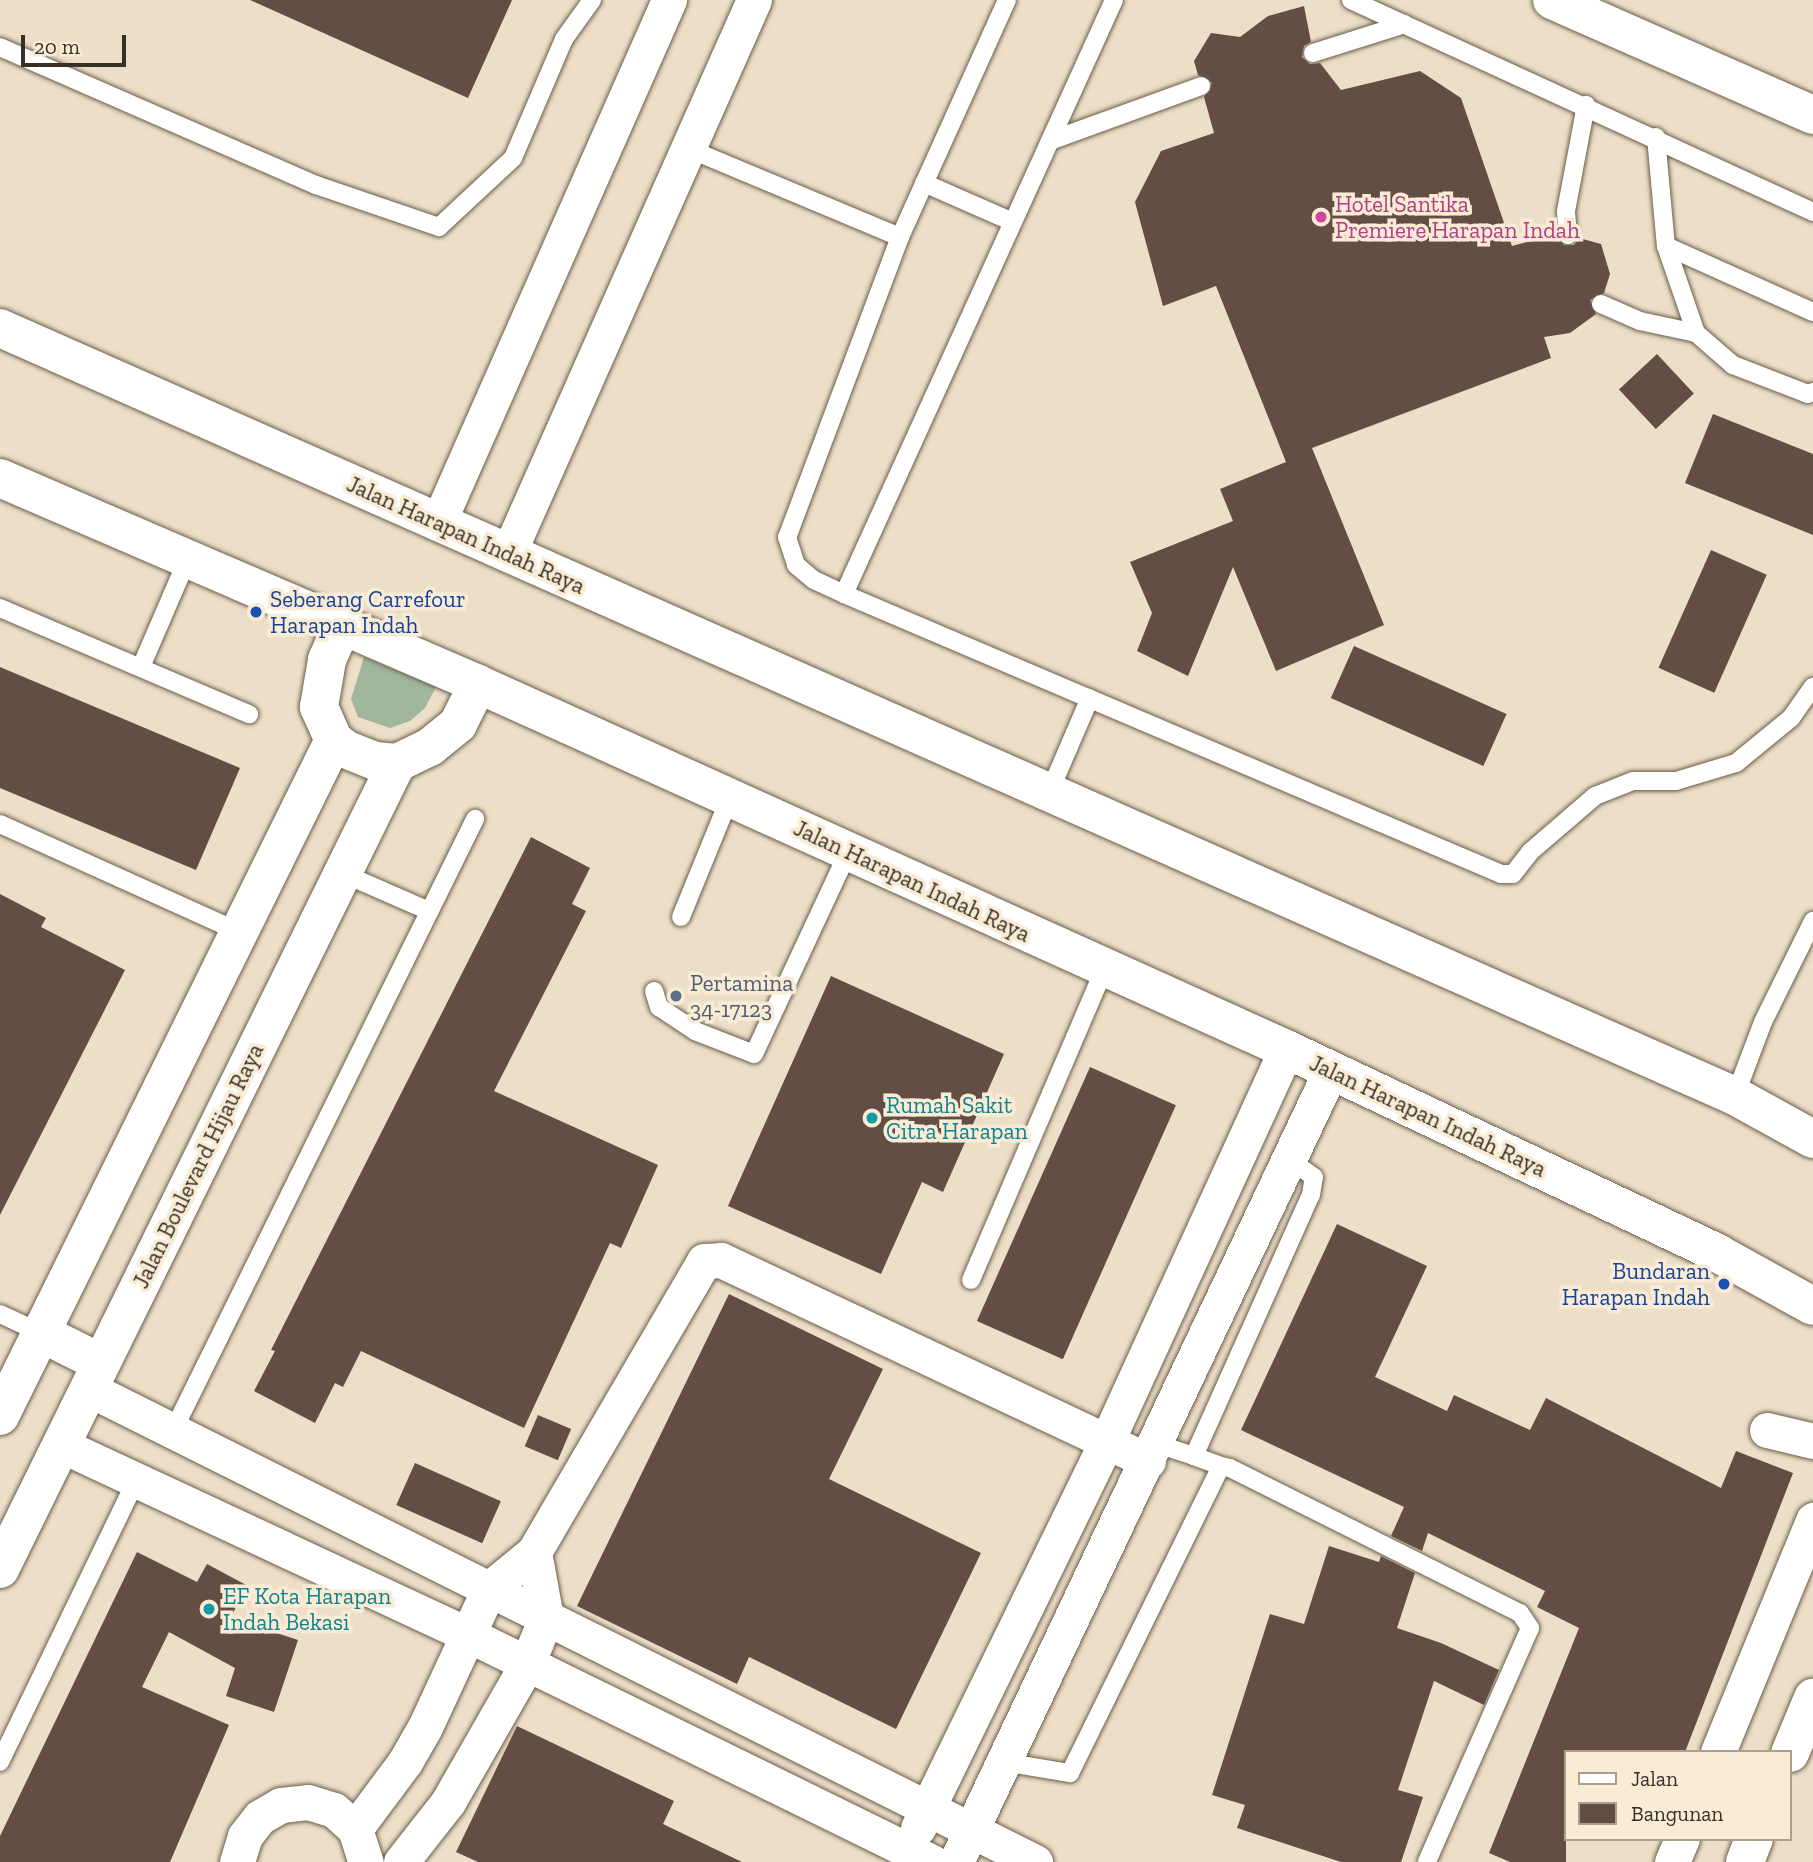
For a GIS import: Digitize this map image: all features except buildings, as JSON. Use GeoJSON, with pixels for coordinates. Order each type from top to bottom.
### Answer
{"type":"FeatureCollection","features":[{"type":"Feature","properties":{"kind":"street"},"geometry":{"type":"LineString","coordinates":[[438,523],[670,0]]}},
{"type":"Feature","properties":{"kind":"street"},"geometry":{"type":"LineString","coordinates":[[508,554],[754,0]]}},
{"type":"Feature","properties":{"kind":"street"},"geometry":{"type":"LineString","coordinates":[[1552,0],[1813,115]]}},
{"type":"Feature","properties":{"kind":"street","name":"Jalan Harapan Indah Raya"},"geometry":{"type":"LineString","coordinates":[[0,328],[1735,1096],[1813,1139]]}},
{"type":"Feature","properties":{"kind":"street","name":"Jalan Harapan Indah Raya"},"geometry":{"type":"LineString","coordinates":[[0,478],[478,684],[1286,1049],[1754,1272],[1813,1306]]}},
{"type":"Feature","properties":{"kind":"street"},"geometry":{"type":"LineString","coordinates":[[342,626],[327,660],[319,707],[334,740],[375,761],[397,763],[430,747],[458,724],[478,684]]}},
{"type":"Feature","properties":{"kind":"street"},"geometry":{"type":"LineString","coordinates":[[0,1416],[334,740]]}},
{"type":"Feature","properties":{"kind":"street","name":"Jalan Boulevard Hijau Raya"},"geometry":{"type":"LineString","coordinates":[[0,1569],[397,763]]}},
{"type":"Feature","properties":{"kind":"street"},"geometry":{"type":"LineString","coordinates":[[61,1445],[468,1635],[919,1856],[928,1809],[1106,1443],[1286,1049]]}},
{"type":"Feature","properties":{"kind":"street"},"geometry":{"type":"LineString","coordinates":[[956,1862],[1153,1453],[1331,1070]]}},
{"type":"Feature","properties":{"kind":"street"},"geometry":{"type":"LineString","coordinates":[[355,1829],[405,1762],[489,1590],[534,1552],[698,1268],[712,1258],[1106,1443],[1153,1453]]}},
{"type":"Feature","properties":{"kind":"street"},"geometry":{"type":"LineString","coordinates":[[1754,1272],[1790,1277],[1813,1271]]}},
{"type":"Feature","properties":{"kind":"street"},"geometry":{"type":"LineString","coordinates":[[41,1333],[172,1433],[1035,1862]]}},
{"type":"Feature","properties":{"kind":"street"},"geometry":{"type":"LineString","coordinates":[[1767,1430],[1813,1441]]}},
{"type":"Feature","properties":{"kind":"street"},"geometry":{"type":"LineString","coordinates":[[1719,1750],[1813,1520]]}},
{"type":"Feature","properties":{"kind":"street"},"geometry":{"type":"LineString","coordinates":[[401,1862],[448,1802],[527,1664],[546,1618],[534,1552]]}},
{"type":"Feature","properties":{"kind":"street"},"geometry":{"type":"LineString","coordinates":[[1791,1750],[1813,1698]]}},
{"type":"Feature","properties":{"kind":"street"},"geometry":{"type":"LineString","coordinates":[[237,1861],[245,1836],[260,1817],[281,1805],[308,1802],[334,1810],[355,1829],[366,1862]]}},
{"type":"Feature","properties":{"kind":"street"},"geometry":{"type":"LineString","coordinates":[[1672,1862],[1681,1841]]}},
{"type":"Feature","properties":{"kind":"street"},"geometry":{"type":"LineString","coordinates":[[1745,1862],[1753,1841]]}},
{"type":"Feature","properties":{"kind":"lane"},"geometry":{"type":"LineString","coordinates":[[0,47],[316,185],[439,227],[513,158],[565,39],[592,0]]}},
{"type":"Feature","properties":{"kind":"lane"},"geometry":{"type":"LineString","coordinates":[[1007,0],[900,237],[787,537],[796,565],[814,580],[844,594],[1501,874],[1513,874],[1530,852],[1595,796],[1633,781],[1676,781],[1737,764],[1791,718],[1813,687]]}},
{"type":"Feature","properties":{"kind":"lane"},"geometry":{"type":"LineString","coordinates":[[844,594],[1114,0]]}},
{"type":"Feature","properties":{"kind":"lane"},"geometry":{"type":"LineString","coordinates":[[1351,0],[1586,105],[1813,212]]}},
{"type":"Feature","properties":{"kind":"lane"},"geometry":{"type":"LineString","coordinates":[[1313,53],[1405,24]]}},
{"type":"Feature","properties":{"kind":"lane"},"geometry":{"type":"LineString","coordinates":[[1050,141],[1201,86]]}},
{"type":"Feature","properties":{"kind":"lane"},"geometry":{"type":"LineString","coordinates":[[1568,235],[1566,211],[1586,105]]}},
{"type":"Feature","properties":{"kind":"lane"},"geometry":{"type":"LineString","coordinates":[[1656,138],[1666,246],[1696,333],[1732,365],[1798,390],[1813,392]]}},
{"type":"Feature","properties":{"kind":"lane"},"geometry":{"type":"LineString","coordinates":[[687,148],[900,237]]}},
{"type":"Feature","properties":{"kind":"lane"},"geometry":{"type":"LineString","coordinates":[[924,183],[1013,222]]}},
{"type":"Feature","properties":{"kind":"lane"},"geometry":{"type":"LineString","coordinates":[[1666,246],[1813,312]]}},
{"type":"Feature","properties":{"kind":"lane"},"geometry":{"type":"LineString","coordinates":[[1601,304],[1640,321],[1696,333]]}},
{"type":"Feature","properties":{"kind":"lane"},"geometry":{"type":"LineString","coordinates":[[141,667],[187,560]]}},
{"type":"Feature","properties":{"kind":"lane"},"geometry":{"type":"LineString","coordinates":[[0,608],[249,714]]}},
{"type":"Feature","properties":{"kind":"lane"},"geometry":{"type":"LineString","coordinates":[[1049,793],[1090,698]]}},
{"type":"Feature","properties":{"kind":"lane"},"geometry":{"type":"LineString","coordinates":[[681,917],[730,797]]}},
{"type":"Feature","properties":{"kind":"lane"},"geometry":{"type":"LineString","coordinates":[[172,1433],[475,819]]}},
{"type":"Feature","properties":{"kind":"lane"},"geometry":{"type":"LineString","coordinates":[[0,824],[239,932]]}},
{"type":"Feature","properties":{"kind":"lane"},"geometry":{"type":"LineString","coordinates":[[654,991],[659,1007],[695,1031],[754,1054],[848,852]]}},
{"type":"Feature","properties":{"kind":"lane"},"geometry":{"type":"LineString","coordinates":[[342,873],[429,911]]}},
{"type":"Feature","properties":{"kind":"lane"},"geometry":{"type":"LineString","coordinates":[[1735,1096],[1763,1022],[1813,922]]}},
{"type":"Feature","properties":{"kind":"lane"},"geometry":{"type":"LineString","coordinates":[[971,1280],[1104,969]]}},
{"type":"Feature","properties":{"kind":"lane"},"geometry":{"type":"LineString","coordinates":[[1194,1456],[1311,1195],[1314,1177],[1290,1160]]}},
{"type":"Feature","properties":{"kind":"lane"},"geometry":{"type":"LineString","coordinates":[[0,1314],[41,1333]]}},
{"type":"Feature","properties":{"kind":"lane"},"geometry":{"type":"LineString","coordinates":[[1153,1453],[1194,1456],[1221,1466],[1520,1613],[1530,1628],[1427,1862]]}},
{"type":"Feature","properties":{"kind":"lane"},"geometry":{"type":"LineString","coordinates":[[1004,1762],[1070,1773],[1221,1466]]}},
{"type":"Feature","properties":{"kind":"lane"},"geometry":{"type":"LineString","coordinates":[[0,1762],[137,1479]]}},
{"type":"Feature","properties":{"kind":"green space"},"geometry":{"type":"Polygon","coordinates":[[[364,657],[436,687],[425,708],[410,721],[390,728],[358,717],[351,699],[364,657]]]}},
{"type":"Feature","properties":{"kind":"place","name":"Hotel Santika Premiere Harapan Indah"},"geometry":{"type":"Point","coordinates":[1321,217]}},
{"type":"Feature","properties":{"kind":"place","name":"Seberang Carrefour Harapan Indah"},"geometry":{"type":"Point","coordinates":[256,612]}},
{"type":"Feature","properties":{"kind":"place","name":"Pertamina 34-17123"},"geometry":{"type":"Point","coordinates":[676,996]}},
{"type":"Feature","properties":{"kind":"place","name":"Rumah Sakit Citra Harapan"},"geometry":{"type":"Point","coordinates":[872,1118]}},
{"type":"Feature","properties":{"kind":"place","name":"Bundaran Harapan Indah"},"geometry":{"type":"Point","coordinates":[1724,1284]}},
{"type":"Feature","properties":{"kind":"place","name":"EF Kota Harapan Indah Bekasi"},"geometry":{"type":"Point","coordinates":[209,1609]}}]}
